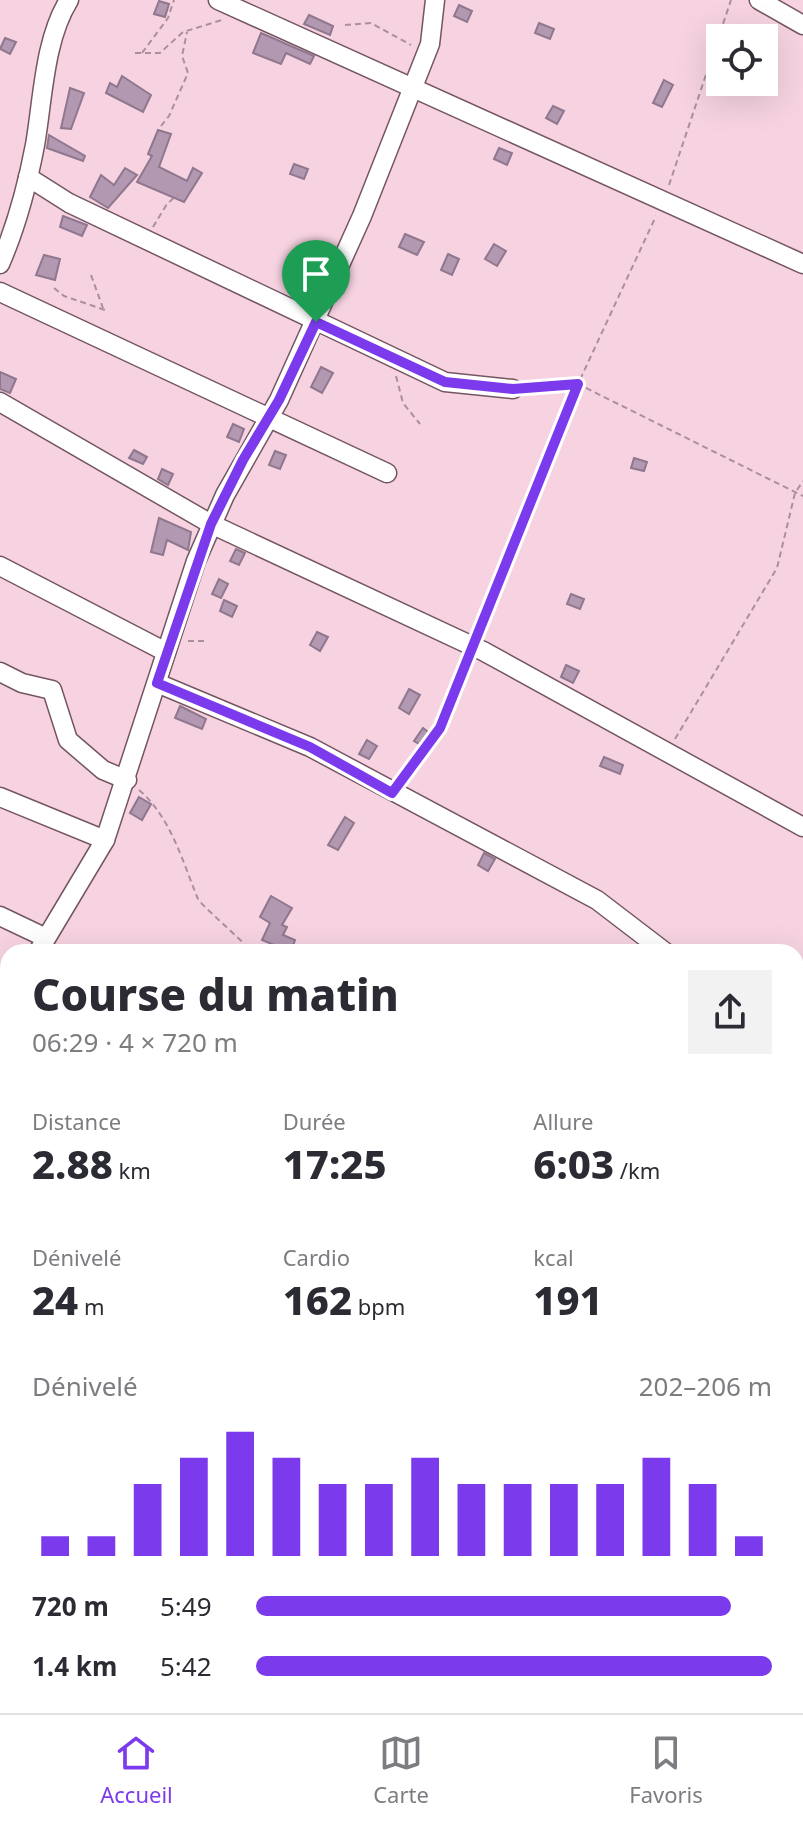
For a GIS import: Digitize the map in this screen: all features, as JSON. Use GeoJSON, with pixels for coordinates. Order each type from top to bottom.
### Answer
{"type":"FeatureCollection","features":[{"type":"Feature","properties":{"kind":"street"},"geometry":{"type":"LineString","coordinates":[[0,264],[20,215],[52,53],[69,0]]}},
{"type":"Feature","properties":{"kind":"street"},"geometry":{"type":"LineString","coordinates":[[218,0],[803,264]]}},
{"type":"Feature","properties":{"kind":"street"},"geometry":{"type":"LineString","coordinates":[[42,944],[105,840],[211,524],[269,418],[316,322],[427,52],[434,27],[435,0]]}},
{"type":"Feature","properties":{"kind":"street"},"geometry":{"type":"LineString","coordinates":[[759,0],[803,25]]}},
{"type":"Feature","properties":{"kind":"street"},"geometry":{"type":"LineString","coordinates":[[28,177],[69,203],[445,382],[513,389]]}},
{"type":"Feature","properties":{"kind":"street"},"geometry":{"type":"LineString","coordinates":[[0,292],[387,473]]}},
{"type":"Feature","properties":{"kind":"street"},"geometry":{"type":"LineString","coordinates":[[0,402],[211,524],[471,645],[803,827]]}},
{"type":"Feature","properties":{"kind":"street"},"geometry":{"type":"LineString","coordinates":[[0,566],[168,646]]}},
{"type":"Feature","properties":{"kind":"street"},"geometry":{"type":"LineString","coordinates":[[0,672],[22,683],[52,690],[68,740],[103,770],[127,780]]}},
{"type":"Feature","properties":{"kind":"street"},"geometry":{"type":"LineString","coordinates":[[157,683],[310,747],[597,900],[655,944]]}},
{"type":"Feature","properties":{"kind":"street"},"geometry":{"type":"LineString","coordinates":[[0,797],[105,840]]}},
{"type":"Feature","properties":{"kind":"street"},"geometry":{"type":"LineString","coordinates":[[0,916],[40,944]]}},
{"type":"Feature","properties":{"kind":"path"},"geometry":{"type":"LineString","coordinates":[[141,53],[168,18],[174,0]]}},
{"type":"Feature","properties":{"kind":"path"},"geometry":{"type":"LineString","coordinates":[[392,793],[440,728],[578,384],[663,201],[731,0]]}},
{"type":"Feature","properties":{"kind":"path"},"geometry":{"type":"LineString","coordinates":[[135,53],[160,53],[187,31],[212,20],[230,20],[241,10]]}},
{"type":"Feature","properties":{"kind":"path"},"geometry":{"type":"LineString","coordinates":[[345,25],[371,23],[427,52]]}},
{"type":"Feature","properties":{"kind":"path"},"geometry":{"type":"LineString","coordinates":[[161,126],[188,73],[182,56],[187,31]]}},
{"type":"Feature","properties":{"kind":"path"},"geometry":{"type":"LineString","coordinates":[[146,239],[167,204],[178,194]]}},
{"type":"Feature","properties":{"kind":"path"},"geometry":{"type":"LineString","coordinates":[[54,288],[64,296],[105,310],[91,275]]}},
{"type":"Feature","properties":{"kind":"path"},"geometry":{"type":"LineString","coordinates":[[392,358],[403,403],[420,424]]}},
{"type":"Feature","properties":{"kind":"path"},"geometry":{"type":"LineString","coordinates":[[513,389],[578,384],[803,496]]}},
{"type":"Feature","properties":{"kind":"path"},"geometry":{"type":"LineString","coordinates":[[667,753],[777,568],[795,493],[803,481]]}},
{"type":"Feature","properties":{"kind":"path"},"geometry":{"type":"LineString","coordinates":[[168,646],[207,641]]}},
{"type":"Feature","properties":{"kind":"path"},"geometry":{"type":"LineString","coordinates":[[127,780],[155,804],[202,905],[227,924],[245,944]]}},
{"type":"Feature","properties":{"kind":"building"},"geometry":{"type":"Polygon","coordinates":[[[159,1],[169,4],[165,17],[154,14],[159,1]]]}},
{"type":"Feature","properties":{"kind":"building"},"geometry":{"type":"Polygon","coordinates":[[[459,5],[472,11],[467,22],[454,16],[459,5]]]}},
{"type":"Feature","properties":{"kind":"building"},"geometry":{"type":"Polygon","coordinates":[[[309,15],[333,26],[330,35],[304,24],[309,15]]]}},
{"type":"Feature","properties":{"kind":"building"},"geometry":{"type":"Polygon","coordinates":[[[539,23],[554,29],[550,39],[535,33],[539,23]]]}},
{"type":"Feature","properties":{"kind":"building"},"geometry":{"type":"Polygon","coordinates":[[[261,33],[314,56],[310,64],[286,53],[281,64],[253,53],[261,33]]]}},
{"type":"Feature","properties":{"kind":"building"},"geometry":{"type":"Polygon","coordinates":[[[5,38],[16,42],[10,54],[0,49],[5,38]]]}},
{"type":"Feature","properties":{"kind":"building"},"geometry":{"type":"Polygon","coordinates":[[[122,76],[151,95],[143,112],[106,93],[110,83],[117,87],[122,76]]]}},
{"type":"Feature","properties":{"kind":"building"},"geometry":{"type":"Polygon","coordinates":[[[664,80],[673,85],[662,107],[653,103],[664,80]]]}},
{"type":"Feature","properties":{"kind":"building"},"geometry":{"type":"Polygon","coordinates":[[[70,88],[84,93],[71,129],[61,128],[70,88]]]}},
{"type":"Feature","properties":{"kind":"building"},"geometry":{"type":"Polygon","coordinates":[[[553,106],[564,111],[557,124],[546,118],[553,106]]]}},
{"type":"Feature","properties":{"kind":"building"},"geometry":{"type":"Polygon","coordinates":[[[158,130],[171,134],[159,167],[187,181],[193,168],[202,173],[184,202],[137,182],[152,156],[148,154],[158,130]]]}},
{"type":"Feature","properties":{"kind":"building"},"geometry":{"type":"Polygon","coordinates":[[[49,135],[85,156],[83,161],[47,148],[49,135]]]}},
{"type":"Feature","properties":{"kind":"building"},"geometry":{"type":"Polygon","coordinates":[[[499,148],[512,153],[507,165],[494,159],[499,148]]]}},
{"type":"Feature","properties":{"kind":"building"},"geometry":{"type":"Polygon","coordinates":[[[294,164],[308,169],[304,179],[290,174],[294,164]]]}},
{"type":"Feature","properties":{"kind":"building"},"geometry":{"type":"Polygon","coordinates":[[[125,168],[137,175],[108,208],[90,197],[101,175],[114,185],[125,168]]]}},
{"type":"Feature","properties":{"kind":"building"},"geometry":{"type":"Polygon","coordinates":[[[63,216],[87,225],[82,236],[60,227],[63,216]]]}},
{"type":"Feature","properties":{"kind":"building"},"geometry":{"type":"Polygon","coordinates":[[[405,234],[424,242],[417,255],[399,247],[405,234]]]}},
{"type":"Feature","properties":{"kind":"building"},"geometry":{"type":"Polygon","coordinates":[[[494,244],[506,251],[497,266],[485,259],[494,244]]]}},
{"type":"Feature","properties":{"kind":"building"},"geometry":{"type":"Polygon","coordinates":[[[448,254],[459,259],[452,275],[441,270],[448,254]]]}},
{"type":"Feature","properties":{"kind":"building"},"geometry":{"type":"Polygon","coordinates":[[[44,255],[60,259],[55,280],[36,275],[44,255]]]}},
{"type":"Feature","properties":{"kind":"building"},"geometry":{"type":"Polygon","coordinates":[[[321,367],[333,373],[322,393],[311,387],[321,367]]]}},
{"type":"Feature","properties":{"kind":"building"},"geometry":{"type":"Polygon","coordinates":[[[0,372],[16,379],[10,393],[0,389],[0,372]]]}},
{"type":"Feature","properties":{"kind":"building"},"geometry":{"type":"Polygon","coordinates":[[[233,424],[244,429],[239,442],[227,437],[233,424]]]}},
{"type":"Feature","properties":{"kind":"building"},"geometry":{"type":"Polygon","coordinates":[[[134,450],[147,457],[143,464],[129,458],[134,450]]]}},
{"type":"Feature","properties":{"kind":"building"},"geometry":{"type":"Polygon","coordinates":[[[275,451],[286,455],[280,469],[269,465],[275,451]]]}},
{"type":"Feature","properties":{"kind":"building"},"geometry":{"type":"Polygon","coordinates":[[[634,458],[647,462],[644,471],[631,468],[634,458]]]}},
{"type":"Feature","properties":{"kind":"building"},"geometry":{"type":"Polygon","coordinates":[[[162,469],[173,474],[168,485],[158,479],[162,469]]]}},
{"type":"Feature","properties":{"kind":"building"},"geometry":{"type":"Polygon","coordinates":[[[159,518],[191,532],[188,550],[167,540],[163,555],[151,552],[159,518]]]}},
{"type":"Feature","properties":{"kind":"building"},"geometry":{"type":"Polygon","coordinates":[[[236,549],[245,553],[239,565],[230,561],[236,549]]]}},
{"type":"Feature","properties":{"kind":"building"},"geometry":{"type":"Polygon","coordinates":[[[219,579],[228,584],[221,598],[212,594],[219,579]]]}},
{"type":"Feature","properties":{"kind":"building"},"geometry":{"type":"Polygon","coordinates":[[[571,594],[584,599],[580,609],[567,604],[571,594]]]}},
{"type":"Feature","properties":{"kind":"building"},"geometry":{"type":"Polygon","coordinates":[[[224,600],[237,606],[232,617],[220,611],[224,600]]]}},
{"type":"Feature","properties":{"kind":"building"},"geometry":{"type":"Polygon","coordinates":[[[317,632],[328,637],[320,651],[310,645],[317,632]]]}},
{"type":"Feature","properties":{"kind":"building"},"geometry":{"type":"Polygon","coordinates":[[[566,665],[579,671],[573,683],[561,677],[566,665]]]}},
{"type":"Feature","properties":{"kind":"building"},"geometry":{"type":"Polygon","coordinates":[[[409,689],[420,695],[409,714],[399,708],[409,689]]]}},
{"type":"Feature","properties":{"kind":"building"},"geometry":{"type":"Polygon","coordinates":[[[180,706],[206,719],[202,729],[175,718],[180,706]]]}},
{"type":"Feature","properties":{"kind":"building"},"geometry":{"type":"Polygon","coordinates":[[[423,728],[432,735],[424,747],[414,741],[423,728]]]}},
{"type":"Feature","properties":{"kind":"building"},"geometry":{"type":"Polygon","coordinates":[[[367,740],[377,746],[369,759],[359,754],[367,740]]]}},
{"type":"Feature","properties":{"kind":"building"},"geometry":{"type":"Polygon","coordinates":[[[604,757],[623,765],[620,774],[600,766],[604,757]]]}},
{"type":"Feature","properties":{"kind":"building"},"geometry":{"type":"Polygon","coordinates":[[[139,797],[151,804],[142,820],[130,813],[139,797]]]}},
{"type":"Feature","properties":{"kind":"building"},"geometry":{"type":"Polygon","coordinates":[[[345,817],[354,823],[338,850],[328,845],[345,817]]]}},
{"type":"Feature","properties":{"kind":"building"},"geometry":{"type":"Polygon","coordinates":[[[484,853],[495,859],[488,871],[478,865],[484,853]]]}},
{"type":"Feature","properties":{"kind":"building"},"geometry":{"type":"Polygon","coordinates":[[[271,896],[292,908],[282,925],[287,927],[283,935],[295,940],[294,944],[272,944],[262,940],[270,923],[260,917],[271,896]]]}},
{"type":"Feature","properties":{"kind":"route"},"geometry":{"type":"LineString","coordinates":[[316,322],[445,382],[513,389],[578,384],[440,728],[392,793],[310,747],[157,683],[211,524],[243,460],[279,400],[316,322]]}}]}
